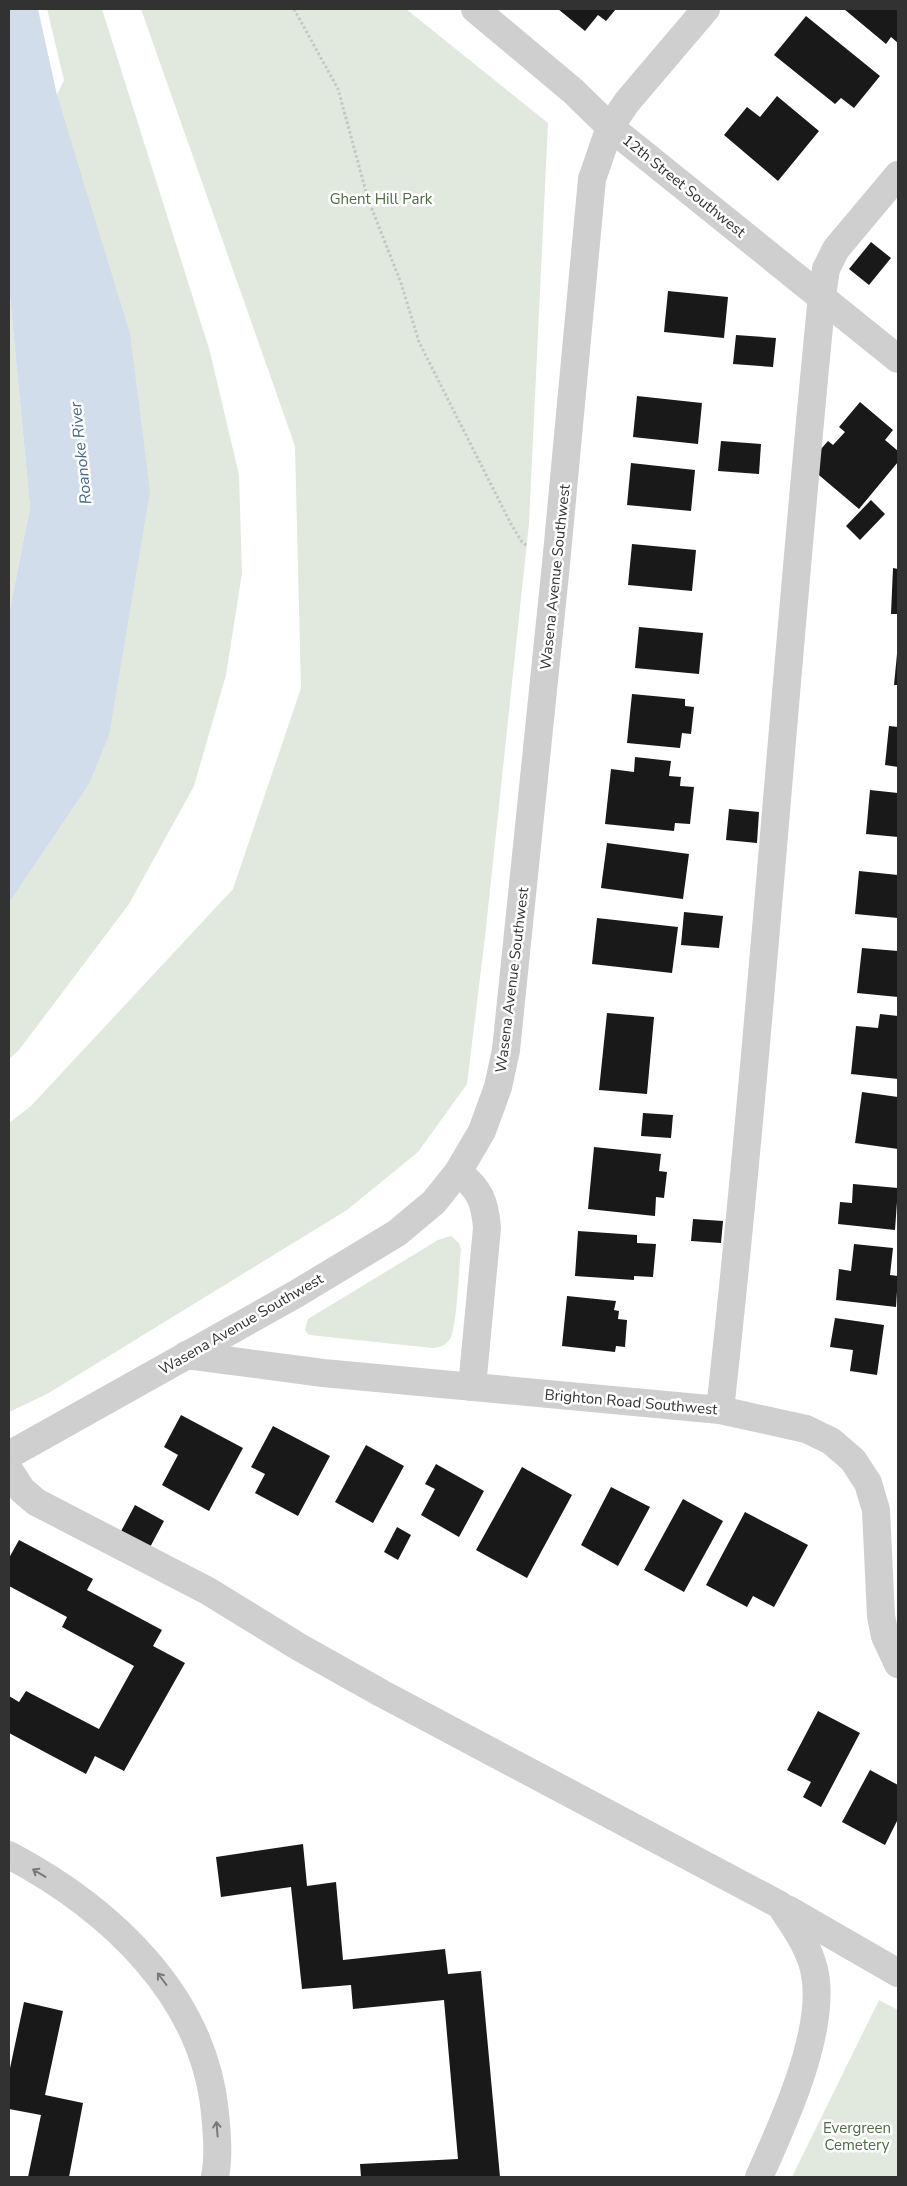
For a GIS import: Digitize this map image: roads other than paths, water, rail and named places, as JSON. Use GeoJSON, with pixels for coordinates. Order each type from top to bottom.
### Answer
{"type":"FeatureCollection","features":[{"type":"Feature","properties":{"kind":"street","name":"12th Street Southwest"},"geometry":{"type":"LineString","coordinates":[[475,9],[573,91],[610,127],[898,359]]}},
{"type":"Feature","properties":{"kind":"street","name":"Wasena Avenue Southwest"},"geometry":{"type":"LineString","coordinates":[[9,1455],[296,1294],[397,1233],[434,1202],[458,1172],[482,1131],[498,1087],[506,1050],[556,564],[592,179],[610,127],[628,102],[706,9]]}},
{"type":"Feature","properties":{"kind":"street"},"geometry":{"type":"LineString","coordinates":[[720,1410],[755,1054],[804,482],[822,296],[826,270],[836,249],[898,175]]}},
{"type":"Feature","properties":{"kind":"street"},"geometry":{"type":"LineString","coordinates":[[458,1172],[479,1192],[486,1208],[487,1228],[472,1387]]}},
{"type":"Feature","properties":{"kind":"street","name":"Brighton Road Southwest"},"geometry":{"type":"LineString","coordinates":[[186,1355],[322,1373],[720,1410],[806,1429],[832,1441],[853,1460],[868,1483],[876,1510],[881,1616],[885,1636],[898,1664]]}},
{"type":"Feature","properties":{"kind":"street"},"geometry":{"type":"LineString","coordinates":[[9,1470],[22,1490],[36,1502],[208,1591],[299,1647],[381,1693],[780,1905],[898,1973]]}},
{"type":"Feature","properties":{"kind":"street"},"geometry":{"type":"LineString","coordinates":[[9,1855],[65,1889],[114,1928],[158,1973],[176,1998],[198,2038],[213,2091],[218,2137],[215,2177]]}},
{"type":"Feature","properties":{"kind":"street"},"geometry":{"type":"LineString","coordinates":[[759,2177],[795,2090],[813,2030],[816,2003],[814,1970],[803,1939],[780,1905]]}},
{"type":"Feature","properties":{"kind":"water","name":"Roanoke River"},"geometry":{"type":"Polygon","coordinates":[[[9,9],[38,9],[57,95],[130,334],[150,491],[109,735],[88,786],[9,903],[9,614],[30,507],[9,286],[9,9]]]}},
{"type":"Feature","properties":{"kind":"park label","name":"Ghent Hill Park"},"geometry":{"type":"Point","coordinates":[381,199]}},
{"type":"Feature","properties":{"kind":"park label","name":"Evergreen Cemetery"},"geometry":{"type":"Point","coordinates":[857,2136]}}]}
